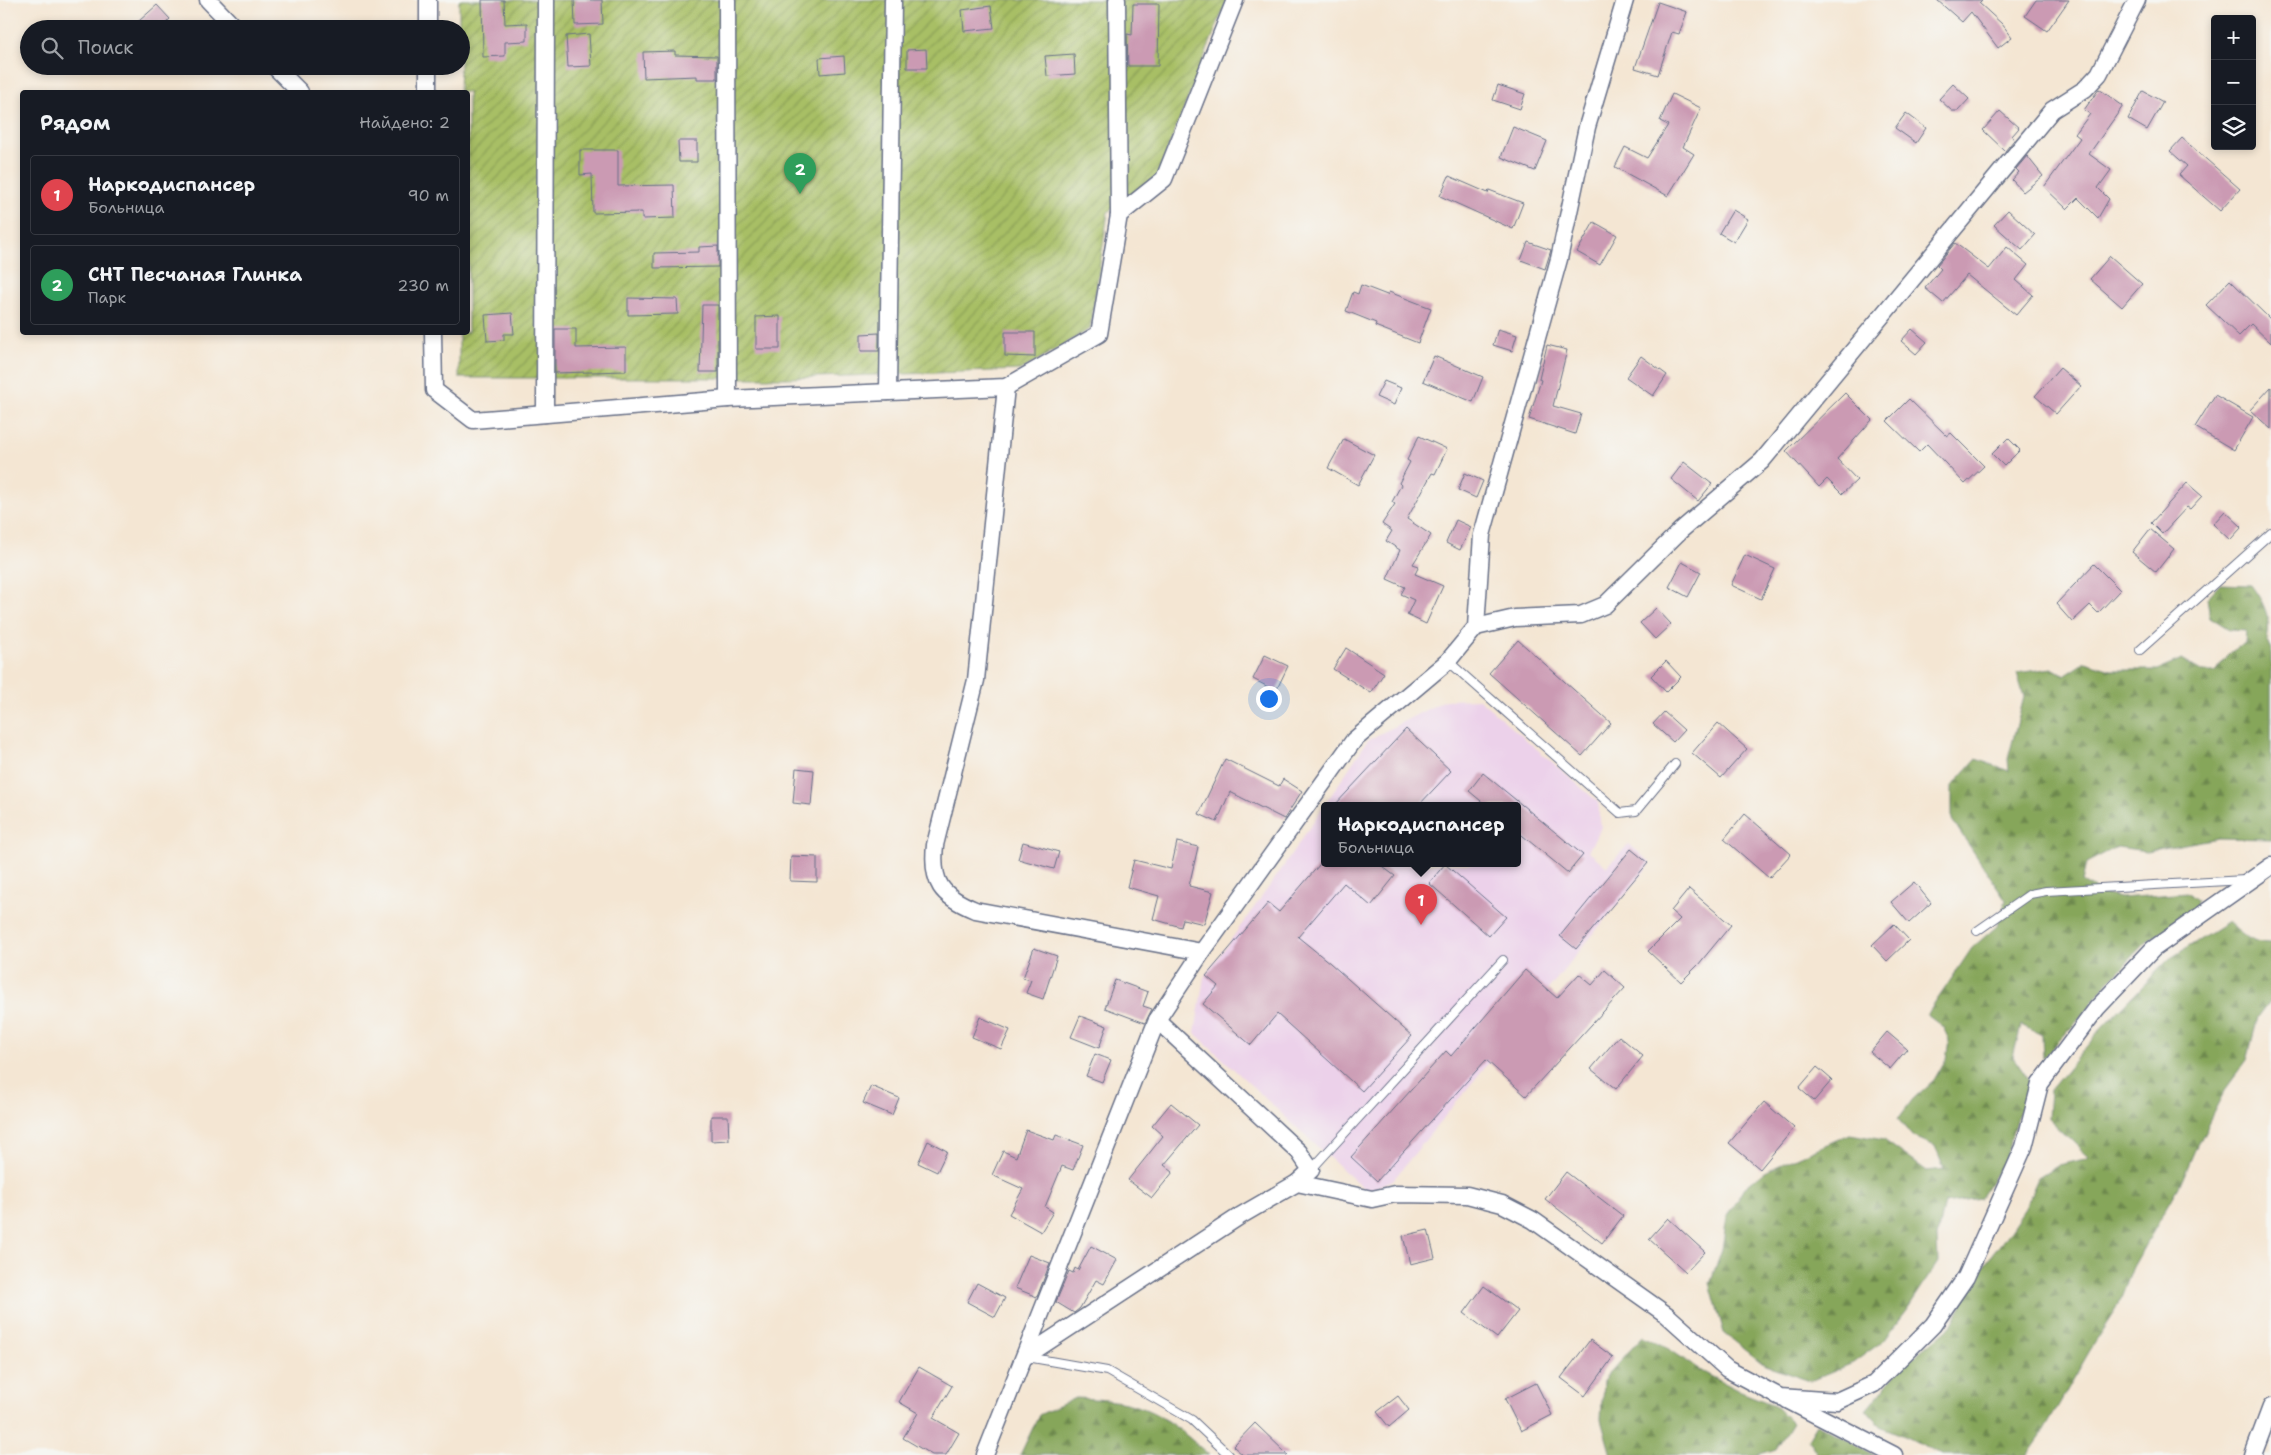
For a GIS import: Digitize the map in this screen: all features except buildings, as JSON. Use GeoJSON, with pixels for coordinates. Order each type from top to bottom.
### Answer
{"type":"FeatureCollection","features":[{"type":"Feature","properties":{"kind":"street"},"geometry":{"type":"LineString","coordinates":[[208,0],[227,20]]}},
{"type":"Feature","properties":{"kind":"street"},"geometry":{"type":"LineString","coordinates":[[428,0],[428,20]]}},
{"type":"Feature","properties":{"kind":"street"},"geometry":{"type":"LineString","coordinates":[[545,414],[546,0]]}},
{"type":"Feature","properties":{"kind":"street"},"geometry":{"type":"LineString","coordinates":[[727,0],[728,399]]}},
{"type":"Feature","properties":{"kind":"street"},"geometry":{"type":"LineString","coordinates":[[888,392],[893,0]]}},
{"type":"Feature","properties":{"kind":"street"},"geometry":{"type":"LineString","coordinates":[[433,335],[434,390],[473,420],[728,399],[1006,387],[1099,334],[1119,215],[1117,0]]}},
{"type":"Feature","properties":{"kind":"street"},"geometry":{"type":"LineString","coordinates":[[1119,215],[1164,179],[1235,0]]}},
{"type":"Feature","properties":{"kind":"street"},"geometry":{"type":"LineString","coordinates":[[985,1455],[1026,1356],[1157,1020],[1202,952],[1354,740],[1448,661],[1476,627],[1482,535],[1559,259],[1587,127],[1625,0]]}},
{"type":"Feature","properties":{"kind":"street"},"geometry":{"type":"LineString","coordinates":[[1476,627],[1515,618],[1581,615],[1605,605],[1680,531],[1762,461],[2052,110],[2085,89],[2100,74],[2137,0]]}},
{"type":"Feature","properties":{"kind":"street"},"geometry":{"type":"LineString","coordinates":[[283,75],[298,90]]}},
{"type":"Feature","properties":{"kind":"street"},"geometry":{"type":"LineString","coordinates":[[428,75],[428,90]]}},
{"type":"Feature","properties":{"kind":"street"},"geometry":{"type":"LineString","coordinates":[[1006,387],[976,680],[935,845],[936,878],[944,892],[956,902],[975,910],[1202,952]]}},
{"type":"Feature","properties":{"kind":"street"},"geometry":{"type":"LineString","coordinates":[[1780,1397],[1837,1401],[1874,1384],[1933,1324],[1966,1277],[2024,1147],[2040,1084],[2097,1008],[2154,949],[2271,866]]}},
{"type":"Feature","properties":{"kind":"street"},"geometry":{"type":"LineString","coordinates":[[1026,1356],[1240,1216],[1297,1183],[1311,1170],[1299,1152],[1157,1020]]}},
{"type":"Feature","properties":{"kind":"street"},"geometry":{"type":"LineString","coordinates":[[1297,1183],[1372,1198],[1395,1194],[1467,1195],[1502,1204],[1534,1220],[1667,1315],[1727,1369],[1894,1455]]}},
{"type":"Feature","properties":{"kind":"street"},"geometry":{"type":"LineString","coordinates":[[2253,1455],[2271,1407]]}},
{"type":"Feature","properties":{"kind":"lane"},"geometry":{"type":"LineString","coordinates":[[2140,650],[2271,533]]}},
{"type":"Feature","properties":{"kind":"lane"},"geometry":{"type":"LineString","coordinates":[[1448,661],[1620,813],[1636,811],[1675,764]]}},
{"type":"Feature","properties":{"kind":"lane"},"geometry":{"type":"LineString","coordinates":[[1977,931],[2030,894],[2046,891],[2253,879]]}},
{"type":"Feature","properties":{"kind":"lane"},"geometry":{"type":"LineString","coordinates":[[1311,1170],[1503,960]]}},
{"type":"Feature","properties":{"kind":"lane"},"geometry":{"type":"LineString","coordinates":[[1026,1356],[1107,1371],[1192,1420],[1229,1455]]}},
{"type":"Feature","properties":{"kind":"shaded area"},"geometry":{"type":"Polygon","coordinates":[[[1479,699],[1598,802],[1601,828],[1588,851],[1607,867],[1629,844],[1651,863],[1393,1180],[1367,1191],[1195,1033],[1204,977],[1279,873],[1321,810],[1321,867],[1521,867],[1521,802],[1327,802],[1368,740],[1445,700],[1479,699]]]}},
{"type":"Feature","properties":{"kind":"green space"},"geometry":{"type":"Polygon","coordinates":[[[459,0],[1227,0],[1157,176],[1108,212],[1090,329],[1021,370],[787,378],[459,378],[459,335],[470,335],[470,90],[459,90],[460,75],[470,75],[470,20],[459,20],[459,0]]]}},
{"type":"Feature","properties":{"kind":"green space"},"geometry":{"type":"Polygon","coordinates":[[[2220,584],[2251,585],[2266,611],[2268,625],[2267,641],[2271,650],[2271,839],[2218,838],[2146,851],[2117,847],[2086,863],[2082,882],[2104,894],[2120,898],[2188,893],[2197,900],[2196,911],[2148,941],[2104,986],[2084,1014],[2043,1058],[2042,1035],[2021,1025],[2013,1057],[2033,1086],[2018,1113],[2005,1160],[1980,1198],[1944,1203],[1937,1236],[1938,1262],[1908,1308],[1883,1341],[1853,1363],[1810,1381],[1766,1366],[1724,1333],[1710,1283],[1722,1249],[1727,1216],[1744,1188],[1764,1172],[1850,1134],[1884,1140],[1927,1171],[1944,1169],[1935,1146],[1912,1136],[1898,1119],[1913,1099],[1934,1080],[1946,1059],[1949,1040],[1943,1027],[1927,1015],[1972,948],[1997,926],[2006,900],[1952,820],[1952,786],[1976,759],[2009,771],[2008,759],[2024,697],[2017,673],[2052,668],[2065,675],[2085,662],[2111,670],[2158,670],[2182,660],[2203,672],[2215,672],[2228,654],[2245,643],[2246,630],[2229,629],[2210,617],[2207,598],[2220,584]]]}},
{"type":"Feature","properties":{"kind":"green space"},"geometry":{"type":"Polygon","coordinates":[[[2228,922],[2252,940],[2271,944],[2271,1000],[2258,1017],[2247,1060],[2225,1090],[2197,1145],[2180,1185],[2133,1267],[2117,1309],[2089,1352],[2044,1431],[2027,1455],[1942,1455],[1907,1437],[1882,1427],[1866,1410],[1902,1367],[1951,1326],[1978,1273],[2025,1208],[2038,1178],[2059,1165],[2090,1158],[2048,1118],[2050,1090],[2102,1028],[2169,959],[2228,922]]]}},
{"type":"Feature","properties":{"kind":"green space"},"geometry":{"type":"Polygon","coordinates":[[[1643,1336],[1669,1349],[1703,1372],[1741,1392],[1774,1405],[1792,1423],[1776,1449],[1757,1455],[1611,1455],[1601,1420],[1603,1380],[1643,1336]]]}},
{"type":"Feature","properties":{"kind":"green space"},"geometry":{"type":"Polygon","coordinates":[[[1075,1398],[1120,1402],[1145,1409],[1171,1423],[1209,1455],[1020,1455],[1039,1415],[1075,1398]]]}},
{"type":"Feature","properties":{"kind":"green space"},"geometry":{"type":"Polygon","coordinates":[[[1817,1424],[1875,1455],[1818,1455],[1808,1439],[1817,1424]]]}},
{"type":"Feature","properties":{"kind":"place","name":"СНТ Песчаная Глинка"},"geometry":{"type":"Point","coordinates":[800,194]}},
{"type":"Feature","properties":{"kind":"place","name":"Наркодиспансер"},"geometry":{"type":"Point","coordinates":[1421,925]}}]}
